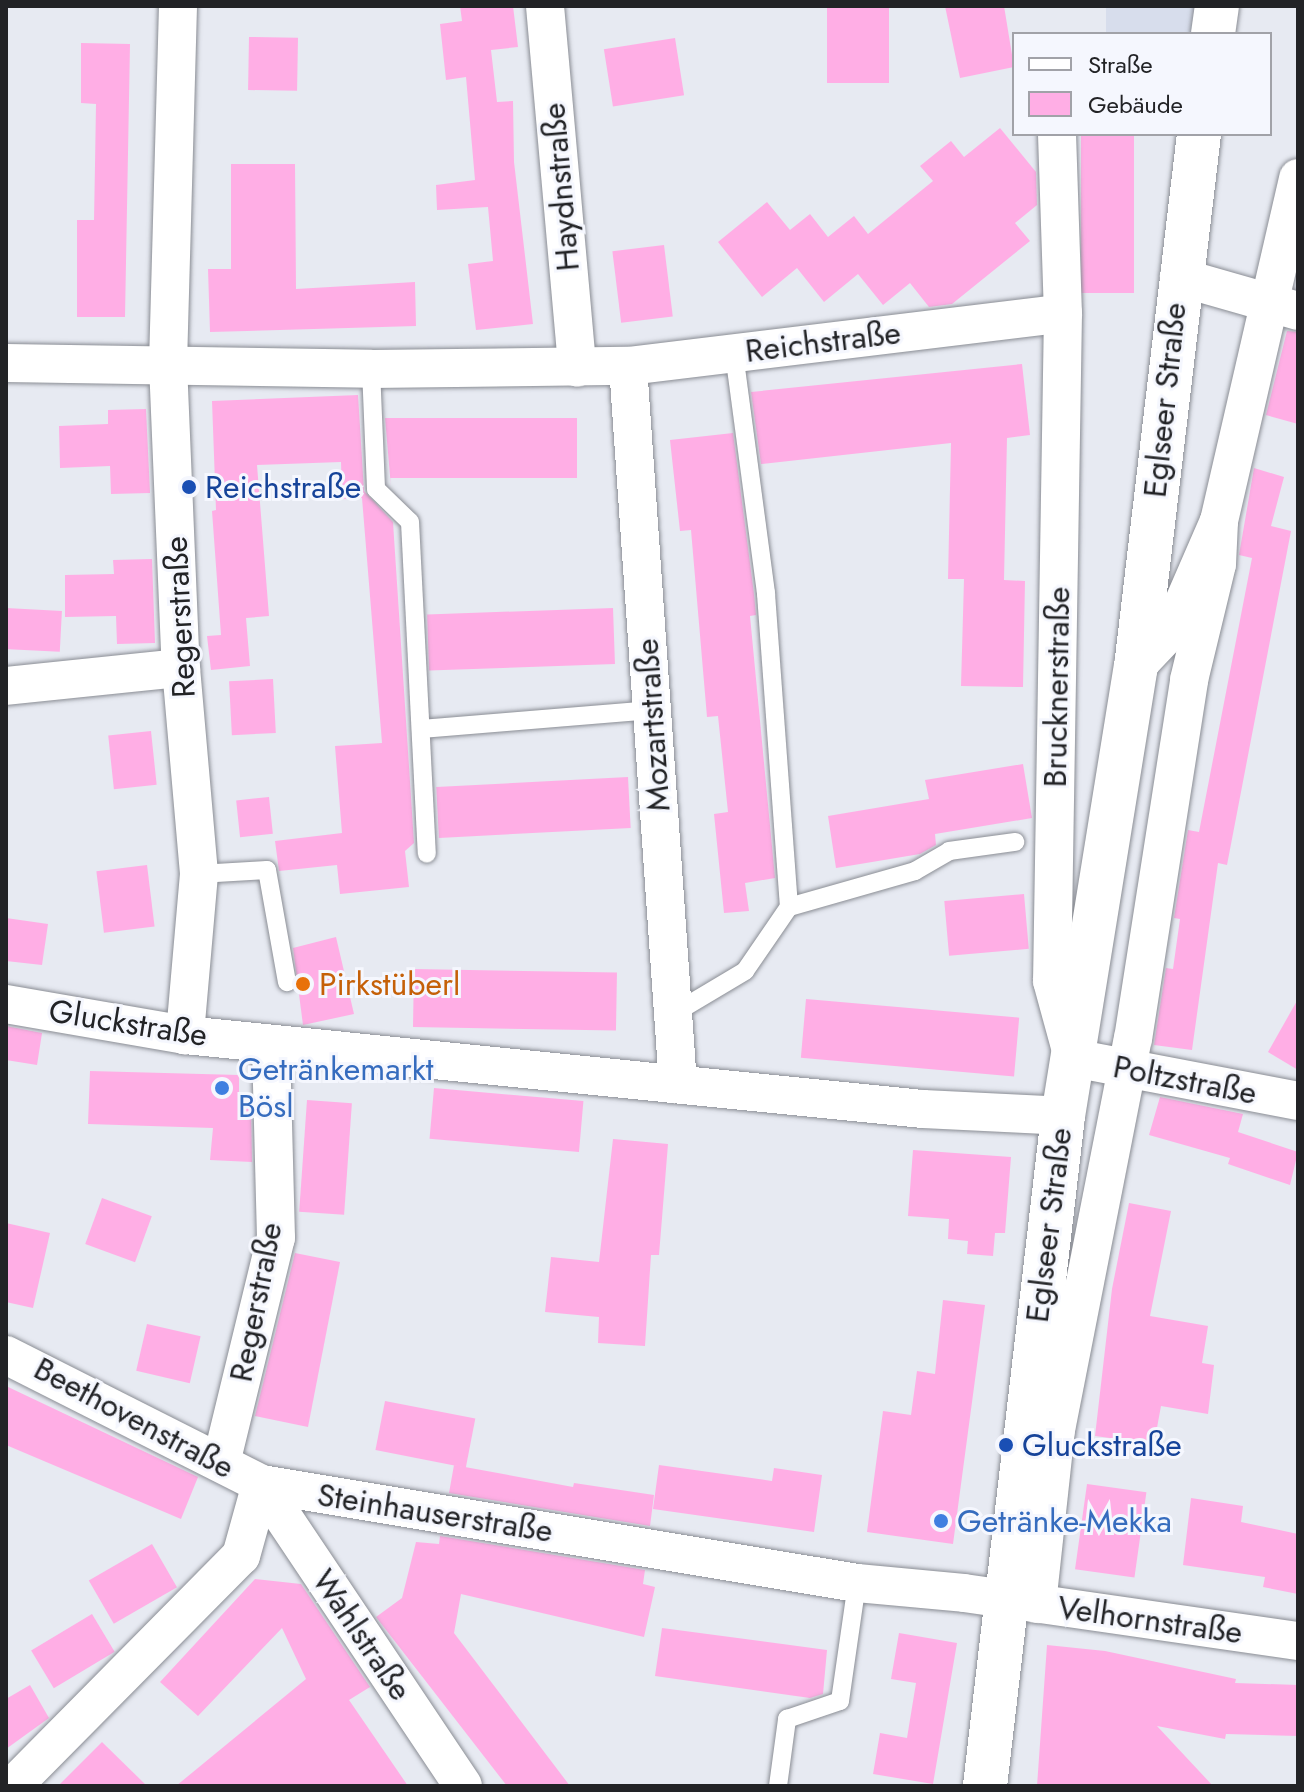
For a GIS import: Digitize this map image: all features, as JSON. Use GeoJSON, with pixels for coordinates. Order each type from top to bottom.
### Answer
{"type":"FeatureCollection","features":[{"type":"Feature","properties":{"kind":"street","name":"Regerstraße"},"geometry":{"type":"LineString","coordinates":[[178,6],[168,364],[181,668],[199,874],[185,1035]]}},
{"type":"Feature","properties":{"kind":"street","name":"Haydnstraße"},"geometry":{"type":"LineString","coordinates":[[545,6],[577,368]]}},
{"type":"Feature","properties":{"kind":"street"},"geometry":{"type":"LineString","coordinates":[[1213,32],[1217,6]]}},
{"type":"Feature","properties":{"kind":"street","name":"Brucknerstraße"},"geometry":{"type":"LineString","coordinates":[[1057,136],[1063,313],[1052,981],[1073,1058]]}},
{"type":"Feature","properties":{"kind":"street","name":"Eglseer Straße"},"geometry":{"type":"LineString","coordinates":[[1020,1602],[1063,1116],[1136,667],[1179,277],[1199,136]]}},
{"type":"Feature","properties":{"kind":"street","name":"Eglseer Straße"},"geometry":{"type":"LineString","coordinates":[[1136,667],[1172,629],[1219,521],[1285,306],[1298,178]]}},
{"type":"Feature","properties":{"kind":"street"},"geometry":{"type":"LineString","coordinates":[[1179,277],[1285,306]]}},
{"type":"Feature","properties":{"kind":"street","name":"Reichstraße"},"geometry":{"type":"LineString","coordinates":[[6,363],[371,369],[628,366],[1063,313]]}},
{"type":"Feature","properties":{"kind":"street","name":"Mozartstraße"},"geometry":{"type":"LineString","coordinates":[[628,366],[678,1084]]}},
{"type":"Feature","properties":{"kind":"street","name":"Eglseer Straße"},"geometry":{"type":"LineString","coordinates":[[985,1786],[1127,1069],[1189,680],[1217,564],[1219,521]]}},
{"type":"Feature","properties":{"kind":"street"},"geometry":{"type":"LineString","coordinates":[[6,686],[181,668]]}},
{"type":"Feature","properties":{"kind":"street","name":"Gluckstraße"},"geometry":{"type":"LineString","coordinates":[[6,1004],[185,1035],[922,1109],[1063,1116]]}},
{"type":"Feature","properties":{"kind":"street","name":"Regerstraße"},"geometry":{"type":"LineString","coordinates":[[221,1463],[276,1238],[271,1044]]}},
{"type":"Feature","properties":{"kind":"street","name":"Poltzstraße"},"geometry":{"type":"LineString","coordinates":[[1073,1058],[1298,1101]]}},
{"type":"Feature","properties":{"kind":"street","name":"Beethovenstraße"},"geometry":{"type":"LineString","coordinates":[[6,1355],[261,1484]]}},
{"type":"Feature","properties":{"kind":"street"},"geometry":{"type":"LineString","coordinates":[[13,1786],[241,1556],[261,1484]]}},
{"type":"Feature","properties":{"kind":"street","name":"Steinhauserstraße"},"geometry":{"type":"LineString","coordinates":[[261,1484],[857,1583],[1020,1602]]}},
{"type":"Feature","properties":{"kind":"street","name":"Wahlstraße"},"geometry":{"type":"LineString","coordinates":[[261,1484],[463,1786]]}},
{"type":"Feature","properties":{"kind":"street","name":"Velhornstraße"},"geometry":{"type":"LineString","coordinates":[[1020,1602],[1298,1641]]}},
{"type":"Feature","properties":{"kind":"lane"},"geometry":{"type":"LineString","coordinates":[[673,1014],[745,971],[789,907],[766,593],[734,353]]}},
{"type":"Feature","properties":{"kind":"lane"},"geometry":{"type":"LineString","coordinates":[[371,369],[376,489],[410,522],[427,854]]}},
{"type":"Feature","properties":{"kind":"lane"},"geometry":{"type":"LineString","coordinates":[[421,729],[652,710]]}},
{"type":"Feature","properties":{"kind":"lane"},"geometry":{"type":"LineString","coordinates":[[789,907],[915,871],[949,851],[1015,842]]}},
{"type":"Feature","properties":{"kind":"lane"},"geometry":{"type":"LineString","coordinates":[[199,874],[267,870],[287,982]]}},
{"type":"Feature","properties":{"kind":"lane"},"geometry":{"type":"LineString","coordinates":[[778,1786],[787,1719],[840,1701],[857,1583]]}},
{"type":"Feature","properties":{"kind":"shaded area"},"geometry":{"type":"Polygon","coordinates":[[[1106,6],[1195,6],[1195,32],[1106,32],[1106,6]]]}},
{"type":"Feature","properties":{"kind":"building"},"geometry":{"type":"Polygon","coordinates":[[[460,6],[513,6],[518,47],[491,50],[497,102],[513,101],[514,162],[533,324],[476,330],[468,264],[493,261],[488,207],[437,210],[436,185],[475,180],[466,77],[446,80],[440,24],[462,21],[460,6]]]}},
{"type":"Feature","properties":{"kind":"building"},"geometry":{"type":"Polygon","coordinates":[[[827,6],[889,6],[889,83],[827,83],[827,6]]]}},
{"type":"Feature","properties":{"kind":"building"},"geometry":{"type":"Polygon","coordinates":[[[945,6],[1004,6],[1012,67],[960,78],[945,6]]]}},
{"type":"Feature","properties":{"kind":"building"},"geometry":{"type":"Polygon","coordinates":[[[249,37],[298,38],[297,91],[248,90],[249,37]]]}},
{"type":"Feature","properties":{"kind":"building"},"geometry":{"type":"Polygon","coordinates":[[[675,38],[684,95],[613,107],[604,49],[675,38]]]}},
{"type":"Feature","properties":{"kind":"building"},"geometry":{"type":"Polygon","coordinates":[[[81,43],[130,44],[125,317],[77,317],[77,220],[94,220],[96,104],[81,103],[81,43]]]}},
{"type":"Feature","properties":{"kind":"building"},"geometry":{"type":"Polygon","coordinates":[[[1000,128],[1036,172],[1037,205],[1015,223],[1030,241],[952,304],[929,307],[910,283],[883,305],[858,274],[824,302],[797,268],[762,297],[718,242],[767,202],[790,230],[810,214],[828,237],[854,216],[868,234],[933,181],[920,166],[951,141],[964,157],[1000,128]]]}},
{"type":"Feature","properties":{"kind":"building"},"geometry":{"type":"Polygon","coordinates":[[[1081,136],[1134,136],[1134,293],[1081,293],[1081,136]]]}},
{"type":"Feature","properties":{"kind":"building"},"geometry":{"type":"Polygon","coordinates":[[[231,164],[295,164],[296,289],[415,282],[416,326],[210,332],[208,269],[231,269],[231,164]]]}},
{"type":"Feature","properties":{"kind":"building"},"geometry":{"type":"Polygon","coordinates":[[[664,245],[673,316],[621,323],[612,251],[664,245]]]}},
{"type":"Feature","properties":{"kind":"building"},"geometry":{"type":"Polygon","coordinates":[[[1287,331],[1298,332],[1298,424],[1266,415],[1287,331]]]}},
{"type":"Feature","properties":{"kind":"building"},"geometry":{"type":"Polygon","coordinates":[[[1022,364],[1030,435],[1007,438],[1004,580],[1025,581],[1023,687],[961,686],[964,579],[948,579],[951,443],[761,464],[751,392],[1022,364]]]}},
{"type":"Feature","properties":{"kind":"building"},"geometry":{"type":"Polygon","coordinates":[[[358,395],[364,491],[393,522],[414,843],[405,851],[409,887],[340,894],[337,865],[279,871],[275,841],[342,833],[335,746],[382,743],[362,498],[342,499],[341,462],[257,465],[269,616],[246,618],[250,666],[211,670],[207,636],[221,635],[212,511],[216,510],[212,401],[358,395]]]}},
{"type":"Feature","properties":{"kind":"building"},"geometry":{"type":"Polygon","coordinates":[[[146,409],[150,493],[111,494],[110,466],[60,468],[59,426],[108,424],[108,410],[146,409]]]}},
{"type":"Feature","properties":{"kind":"building"},"geometry":{"type":"Polygon","coordinates":[[[385,418],[577,418],[577,478],[390,478],[385,418]]]}},
{"type":"Feature","properties":{"kind":"building"},"geometry":{"type":"Polygon","coordinates":[[[733,433],[756,615],[750,616],[775,878],[745,883],[749,911],[724,913],[714,814],[728,812],[718,716],[707,717],[691,530],[680,531],[670,440],[733,433]]]}},
{"type":"Feature","properties":{"kind":"building"},"geometry":{"type":"Polygon","coordinates":[[[1254,468],[1284,477],[1271,526],[1291,531],[1227,865],[1218,863],[1192,1050],[1154,1045],[1166,968],[1173,969],[1180,919],[1174,918],[1188,830],[1199,832],[1252,558],[1239,555],[1254,468]]]}},
{"type":"Feature","properties":{"kind":"building"},"geometry":{"type":"Polygon","coordinates":[[[152,559],[155,643],[117,644],[116,616],[65,617],[65,575],[114,574],[113,560],[152,559]]]}},
{"type":"Feature","properties":{"kind":"building"},"geometry":{"type":"Polygon","coordinates":[[[6,608],[62,611],[60,652],[6,649],[6,608]]]}},
{"type":"Feature","properties":{"kind":"building"},"geometry":{"type":"Polygon","coordinates":[[[613,608],[615,664],[429,670],[427,614],[613,608]]]}},
{"type":"Feature","properties":{"kind":"building"},"geometry":{"type":"Polygon","coordinates":[[[273,679],[276,733],[232,735],[229,681],[273,679]]]}},
{"type":"Feature","properties":{"kind":"building"},"geometry":{"type":"Polygon","coordinates":[[[151,731],[157,785],[114,789],[108,735],[151,731]]]}},
{"type":"Feature","properties":{"kind":"building"},"geometry":{"type":"Polygon","coordinates":[[[1023,764],[1032,818],[935,834],[936,845],[920,854],[836,868],[828,816],[929,799],[925,780],[1023,764]]]}},
{"type":"Feature","properties":{"kind":"building"},"geometry":{"type":"Polygon","coordinates":[[[628,777],[631,828],[439,838],[436,787],[628,777]]]}},
{"type":"Feature","properties":{"kind":"building"},"geometry":{"type":"Polygon","coordinates":[[[269,797],[273,834],[240,837],[236,800],[269,797]]]}},
{"type":"Feature","properties":{"kind":"building"},"geometry":{"type":"Polygon","coordinates":[[[147,865],[155,927],[104,933],[96,871],[147,865]]]}},
{"type":"Feature","properties":{"kind":"building"},"geometry":{"type":"Polygon","coordinates":[[[1024,894],[1029,949],[949,956],[944,901],[1024,894]]]}},
{"type":"Feature","properties":{"kind":"building"},"geometry":{"type":"Polygon","coordinates":[[[6,918],[48,924],[42,965],[6,961],[6,918]]]}},
{"type":"Feature","properties":{"kind":"building"},"geometry":{"type":"Polygon","coordinates":[[[336,937],[354,1014],[303,1025],[293,948],[336,937]]]}},
{"type":"Feature","properties":{"kind":"building"},"geometry":{"type":"Polygon","coordinates":[[[414,969],[617,973],[616,1031],[413,1027],[414,969]]]}},
{"type":"Feature","properties":{"kind":"building"},"geometry":{"type":"Polygon","coordinates":[[[806,999],[1019,1018],[1014,1076],[801,1058],[806,999]]]}},
{"type":"Feature","properties":{"kind":"building"},"geometry":{"type":"Polygon","coordinates":[[[1298,999],[1298,1070],[1268,1052],[1298,999]]]}},
{"type":"Feature","properties":{"kind":"building"},"geometry":{"type":"Polygon","coordinates":[[[6,1026],[42,1033],[37,1065],[6,1060],[6,1026]]]}},
{"type":"Feature","properties":{"kind":"building"},"geometry":{"type":"Polygon","coordinates":[[[90,1071],[239,1075],[239,1103],[251,1103],[252,1162],[210,1160],[213,1128],[88,1124],[90,1071]]]}},
{"type":"Feature","properties":{"kind":"building"},"geometry":{"type":"Polygon","coordinates":[[[434,1088],[583,1101],[579,1152],[430,1139],[434,1088]]]}},
{"type":"Feature","properties":{"kind":"building"},"geometry":{"type":"Polygon","coordinates":[[[1160,1097],[1243,1114],[1238,1132],[1298,1152],[1290,1185],[1228,1164],[1230,1158],[1149,1135],[1160,1097]]]}},
{"type":"Feature","properties":{"kind":"building"},"geometry":{"type":"Polygon","coordinates":[[[307,1100],[352,1103],[344,1215],[299,1212],[307,1100]]]}},
{"type":"Feature","properties":{"kind":"building"},"geometry":{"type":"Polygon","coordinates":[[[613,1139],[668,1144],[659,1255],[651,1255],[645,1346],[598,1343],[599,1317],[545,1312],[551,1257],[599,1262],[613,1139]]]}},
{"type":"Feature","properties":{"kind":"building"},"geometry":{"type":"Polygon","coordinates":[[[913,1150],[1011,1157],[1005,1233],[995,1233],[993,1256],[967,1254],[968,1241],[948,1239],[949,1219],[908,1216],[913,1150]]]}},
{"type":"Feature","properties":{"kind":"building"},"geometry":{"type":"Polygon","coordinates":[[[102,1198],[152,1216],[135,1262],[85,1244],[102,1198]]]}},
{"type":"Feature","properties":{"kind":"building"},"geometry":{"type":"Polygon","coordinates":[[[1129,1203],[1171,1211],[1150,1316],[1208,1326],[1202,1363],[1214,1365],[1208,1414],[1161,1406],[1154,1444],[1095,1436],[1112,1289],[1129,1203]]]}},
{"type":"Feature","properties":{"kind":"building"},"geometry":{"type":"Polygon","coordinates":[[[6,1223],[50,1233],[33,1308],[6,1302],[6,1223]]]}},
{"type":"Feature","properties":{"kind":"building"},"geometry":{"type":"Polygon","coordinates":[[[295,1253],[340,1262],[308,1427],[255,1416],[295,1253]]]}},
{"type":"Feature","properties":{"kind":"building"},"geometry":{"type":"Polygon","coordinates":[[[943,1300],[985,1305],[953,1544],[867,1532],[883,1411],[911,1415],[917,1371],[935,1374],[943,1300]]]}},
{"type":"Feature","properties":{"kind":"building"},"geometry":{"type":"Polygon","coordinates":[[[147,1324],[201,1336],[190,1383],[136,1371],[147,1324]]]}},
{"type":"Feature","properties":{"kind":"building"},"geometry":{"type":"Polygon","coordinates":[[[6,1386],[198,1477],[181,1519],[6,1445],[6,1386]]]}},
{"type":"Feature","properties":{"kind":"building"},"geometry":{"type":"Polygon","coordinates":[[[385,1401],[475,1419],[466,1468],[375,1450],[385,1401]]]}},
{"type":"Feature","properties":{"kind":"building"},"geometry":{"type":"Polygon","coordinates":[[[454,1465],[573,1487],[574,1483],[654,1495],[650,1526],[449,1493],[454,1465]]]}},
{"type":"Feature","properties":{"kind":"building"},"geometry":{"type":"Polygon","coordinates":[[[659,1465],[772,1481],[774,1468],[822,1475],[814,1532],[653,1509],[659,1465]]]}},
{"type":"Feature","properties":{"kind":"building"},"geometry":{"type":"Polygon","coordinates":[[[1087,1484],[1146,1492],[1134,1578],[1075,1569],[1087,1484]]]}},
{"type":"Feature","properties":{"kind":"building"},"geometry":{"type":"Polygon","coordinates":[[[1191,1498],[1243,1506],[1241,1522],[1298,1534],[1298,1594],[1263,1587],[1265,1577],[1183,1565],[1191,1498]]]}},
{"type":"Feature","properties":{"kind":"building"},"geometry":{"type":"Polygon","coordinates":[[[440,1536],[645,1570],[643,1584],[655,1587],[644,1637],[461,1594],[454,1633],[570,1786],[507,1786],[376,1617],[402,1598],[416,1542],[439,1544],[440,1536]]]}},
{"type":"Feature","properties":{"kind":"building"},"geometry":{"type":"Polygon","coordinates":[[[152,1544],[177,1587],[114,1624],[89,1580],[152,1544]]]}},
{"type":"Feature","properties":{"kind":"building"},"geometry":{"type":"Polygon","coordinates":[[[255,1579],[301,1584],[370,1687],[349,1700],[408,1786],[176,1786],[306,1679],[282,1628],[198,1716],[160,1682],[255,1579]]]}},
{"type":"Feature","properties":{"kind":"building"},"geometry":{"type":"Polygon","coordinates":[[[92,1614],[115,1652],[54,1688],[31,1651],[92,1614]]]}},
{"type":"Feature","properties":{"kind":"building"},"geometry":{"type":"Polygon","coordinates":[[[662,1628],[827,1650],[823,1694],[810,1698],[655,1676],[662,1628]]]}},
{"type":"Feature","properties":{"kind":"building"},"geometry":{"type":"Polygon","coordinates":[[[899,1633],[957,1643],[933,1784],[873,1774],[880,1733],[907,1738],[916,1683],[891,1679],[899,1633]]]}},
{"type":"Feature","properties":{"kind":"building"},"geometry":{"type":"Polygon","coordinates":[[[1047,1645],[1105,1651],[1236,1679],[1235,1683],[1298,1685],[1298,1736],[1226,1734],[1225,1739],[1157,1726],[1213,1786],[1037,1786],[1047,1645]]]}},
{"type":"Feature","properties":{"kind":"building"},"geometry":{"type":"Polygon","coordinates":[[[30,1685],[49,1718],[6,1749],[6,1699],[30,1685]]]}},
{"type":"Feature","properties":{"kind":"building"},"geometry":{"type":"Polygon","coordinates":[[[102,1742],[147,1786],[58,1786],[102,1742]]]}},
{"type":"Feature","properties":{"kind":"place","name":"Reichstraße"},"geometry":{"type":"Point","coordinates":[189,487]}},
{"type":"Feature","properties":{"kind":"place","name":"Pirkstüberl"},"geometry":{"type":"Point","coordinates":[303,984]}},
{"type":"Feature","properties":{"kind":"place","name":"Getränkemarkt Bösl"},"geometry":{"type":"Point","coordinates":[222,1088]}},
{"type":"Feature","properties":{"kind":"place","name":"Gluckstraße"},"geometry":{"type":"Point","coordinates":[1006,1445]}},
{"type":"Feature","properties":{"kind":"place","name":"Getränke-Mekka"},"geometry":{"type":"Point","coordinates":[941,1521]}}]}
